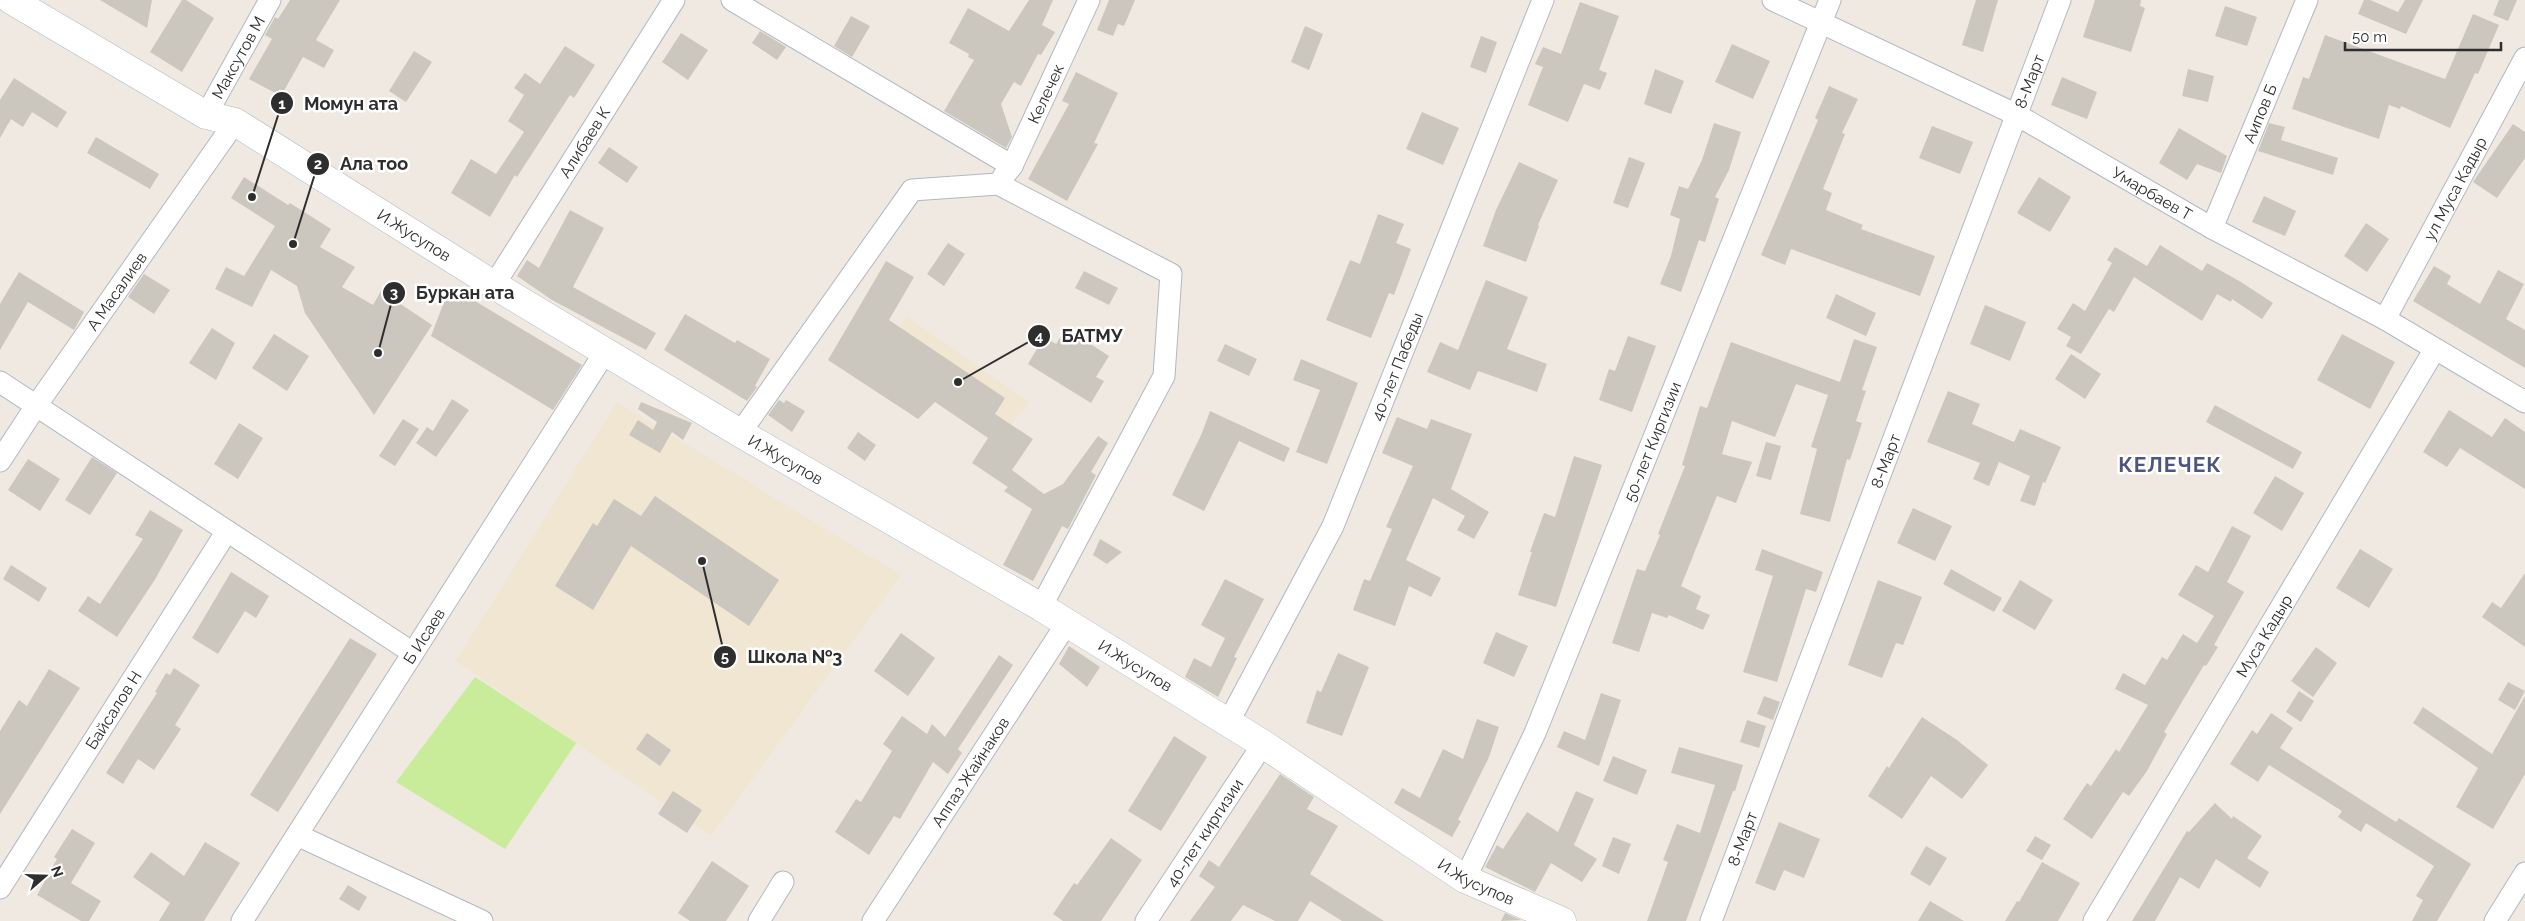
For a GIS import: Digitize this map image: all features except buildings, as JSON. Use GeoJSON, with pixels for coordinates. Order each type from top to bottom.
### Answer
{"type":"FeatureCollection","features":[{"type":"Feature","properties":{"kind":"street","name":"И.Жусупов"},"geometry":{"type":"LineString","coordinates":[[11,0],[206,115],[235,122],[494,285],[605,352],[740,433],[1041,607],[1263,744],[1465,879],[1562,921]]}},
{"type":"Feature","properties":{"kind":"street","name":"Максутов М"},"geometry":{"type":"LineString","coordinates":[[206,115],[270,0]]}},
{"type":"Feature","properties":{"kind":"street","name":"Алибаев К"},"geometry":{"type":"LineString","coordinates":[[494,285],[674,0]]}},
{"type":"Feature","properties":{"kind":"street"},"geometry":{"type":"LineString","coordinates":[[732,0],[1012,166]]}},
{"type":"Feature","properties":{"kind":"street","name":"Келечек"},"geometry":{"type":"LineString","coordinates":[[998,184],[1012,166],[1089,0]]}},
{"type":"Feature","properties":{"kind":"street","name":"40-лет Пабеды"},"geometry":{"type":"LineString","coordinates":[[1228,723],[1333,526],[1543,0]]}},
{"type":"Feature","properties":{"kind":"street","name":"Умарбаев Т"},"geometry":{"type":"LineString","coordinates":[[1773,0],[2017,115],[2212,228],[2385,319],[2525,402]]}},
{"type":"Feature","properties":{"kind":"street","name":"50-лет Киргизии"},"geometry":{"type":"LineString","coordinates":[[1465,879],[1535,733],[1822,24],[1830,0]]}},
{"type":"Feature","properties":{"kind":"street","name":"8-Март"},"geometry":{"type":"LineString","coordinates":[[1711,921],[2060,0]]}},
{"type":"Feature","properties":{"kind":"street","name":"Аипов Б"},"geometry":{"type":"LineString","coordinates":[[2212,228],[2307,0]]}},
{"type":"Feature","properties":{"kind":"street","name":"ул Муса Кадыр"},"geometry":{"type":"LineString","coordinates":[[2385,319],[2525,58]]}},
{"type":"Feature","properties":{"kind":"street","name":"А Масалиев"},"geometry":{"type":"LineString","coordinates":[[0,461],[36,406],[235,122]]}},
{"type":"Feature","properties":{"kind":"street"},"geometry":{"type":"LineString","coordinates":[[740,433],[912,190],[998,184],[1171,274],[1164,376],[1041,607]]}},
{"type":"Feature","properties":{"kind":"street","name":"Муса Кадыр"},"geometry":{"type":"LineString","coordinates":[[2094,921],[2435,349]]}},
{"type":"Feature","properties":{"kind":"street","name":"Б Исаев"},"geometry":{"type":"LineString","coordinates":[[242,921],[605,352]]}},
{"type":"Feature","properties":{"kind":"street"},"geometry":{"type":"LineString","coordinates":[[0,382],[413,653]]}},
{"type":"Feature","properties":{"kind":"street","name":"Байсалов Н"},"geometry":{"type":"LineString","coordinates":[[0,888],[227,531]]}},
{"type":"Feature","properties":{"kind":"street","name":"Аппаз Жайнаков"},"geometry":{"type":"LineString","coordinates":[[873,921],[1066,623]]}},
{"type":"Feature","properties":{"kind":"street","name":"40-лет киргизии"},"geometry":{"type":"LineString","coordinates":[[1146,921],[1263,744]]}},
{"type":"Feature","properties":{"kind":"street"},"geometry":{"type":"LineString","coordinates":[[297,835],[469,918]]}},
{"type":"Feature","properties":{"kind":"street"},"geometry":{"type":"LineString","coordinates":[[2495,921],[2525,873]]}},
{"type":"Feature","properties":{"kind":"street"},"geometry":{"type":"LineString","coordinates":[[759,921],[783,882]]}},
{"type":"Feature","properties":{"kind":"shaded area"},"geometry":{"type":"Polygon","coordinates":[[[906,316],[1029,402],[1002,436],[883,361],[906,316]]]}},
{"type":"Feature","properties":{"kind":"shaded area"},"geometry":{"type":"Polygon","coordinates":[[[617,402],[901,575],[711,836],[456,661],[617,402]]]}},
{"type":"Feature","properties":{"kind":"green space"},"geometry":{"type":"Polygon","coordinates":[[[475,677],[576,743],[505,849],[396,782],[475,677]]]}},
{"type":"Feature","properties":{"kind":"place","name":"Момун ата"},"geometry":{"type":"Point","coordinates":[252,197]}},
{"type":"Feature","properties":{"kind":"place","name":"Ала тоо"},"geometry":{"type":"Point","coordinates":[293,244]}},
{"type":"Feature","properties":{"kind":"place","name":"Буркан ата"},"geometry":{"type":"Point","coordinates":[378,353]}},
{"type":"Feature","properties":{"kind":"place","name":"БАТМУ"},"geometry":{"type":"Point","coordinates":[958,382]}},
{"type":"Feature","properties":{"kind":"place","name":"Школа №3"},"geometry":{"type":"Point","coordinates":[702,561]}},
{"type":"Feature","properties":{"kind":"district","name":"КЕЛЕЧЕК"},"geometry":{"type":"Point","coordinates":[2170,465]}}]}
